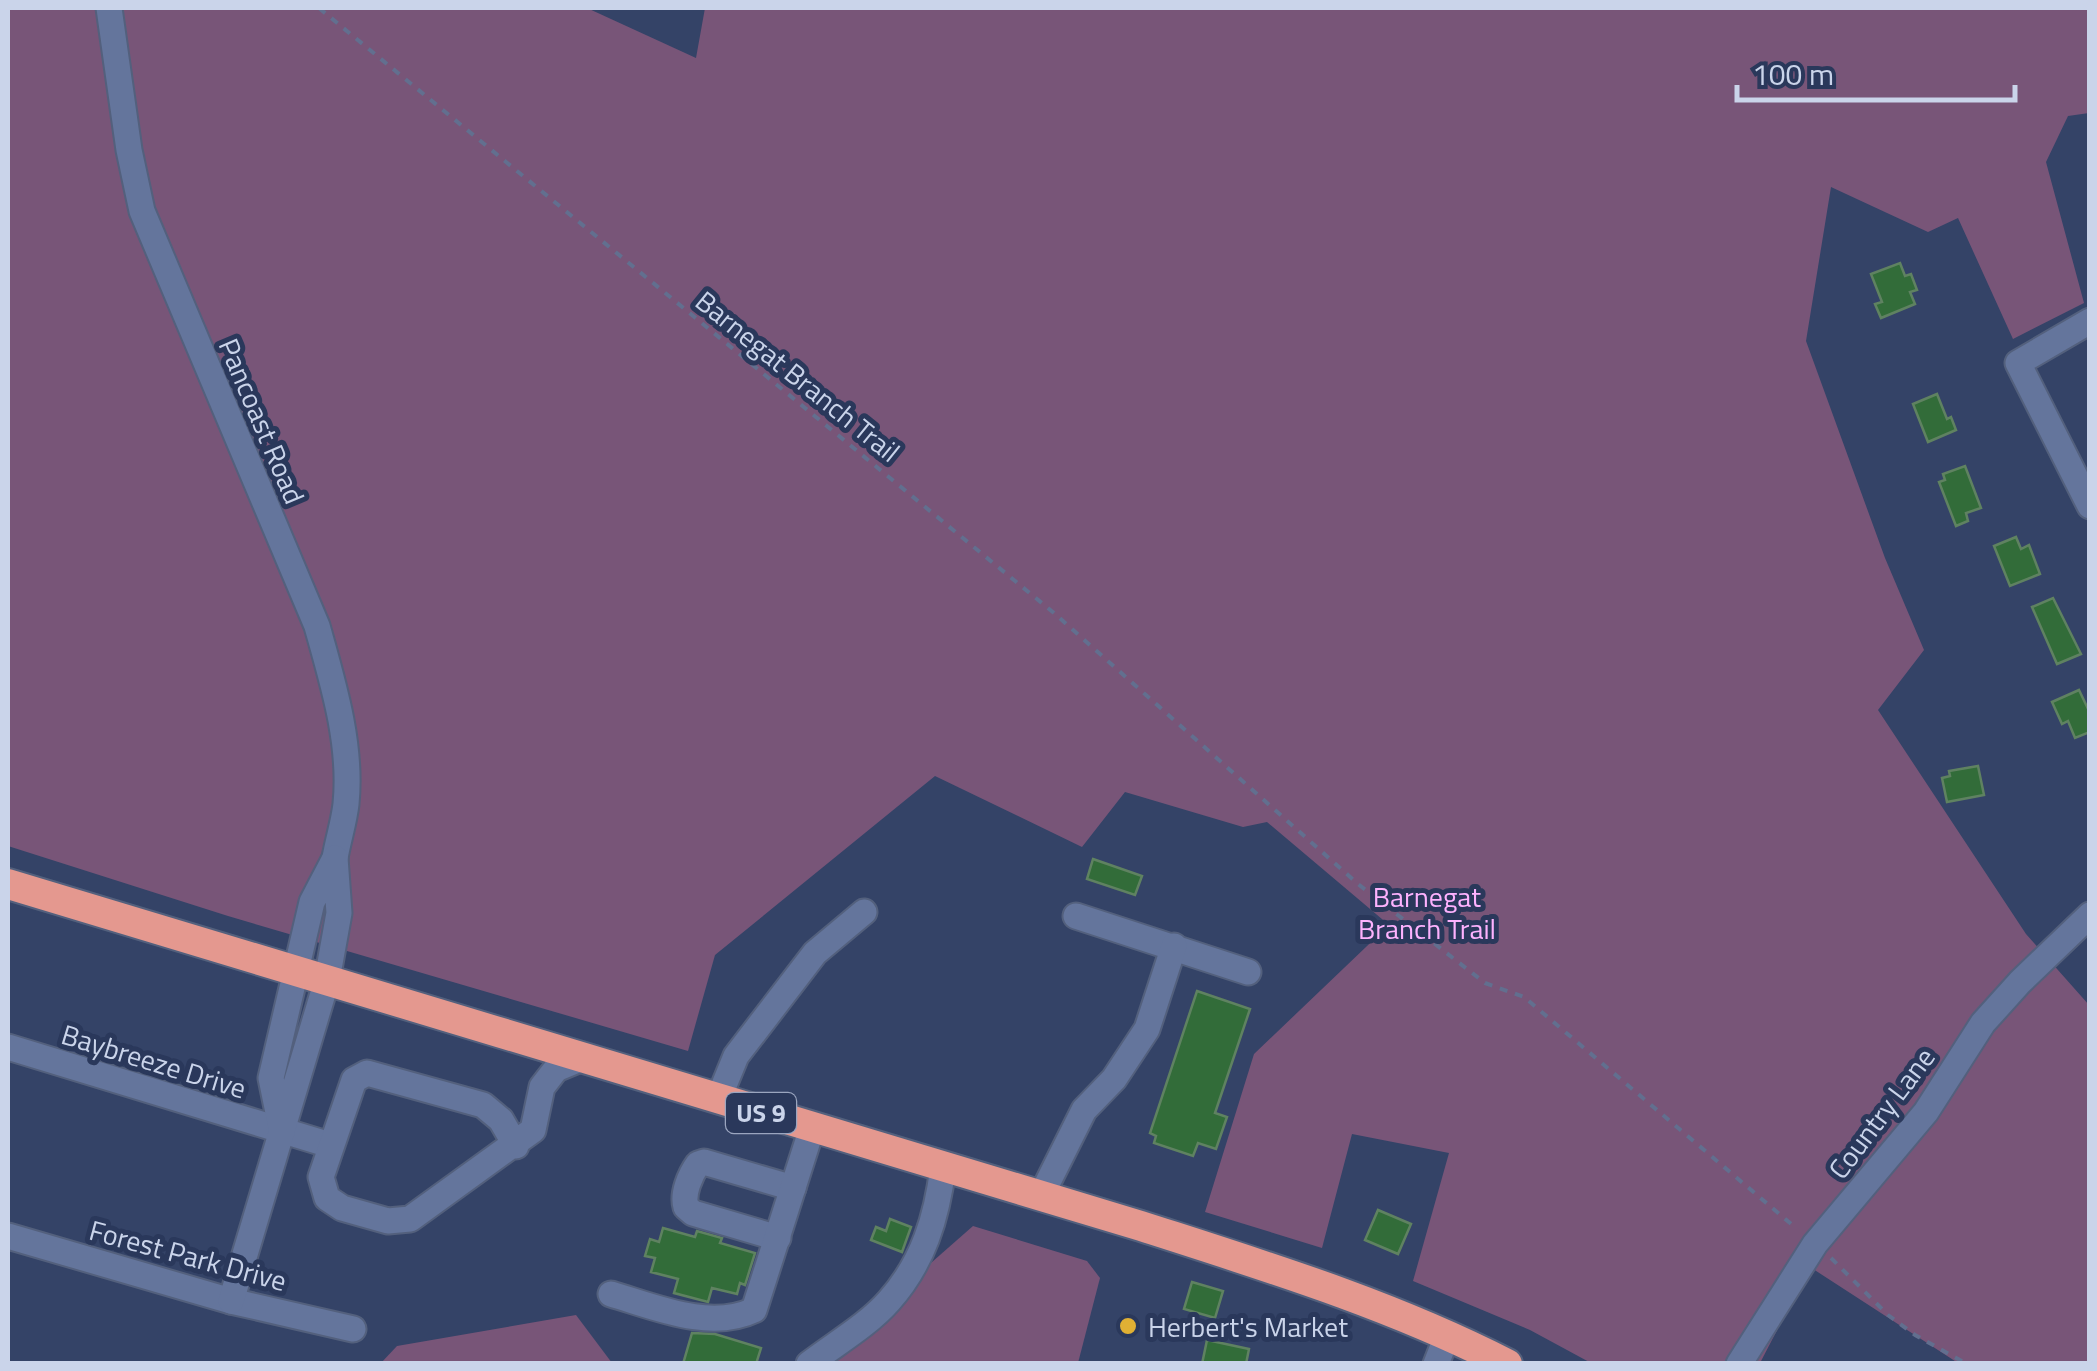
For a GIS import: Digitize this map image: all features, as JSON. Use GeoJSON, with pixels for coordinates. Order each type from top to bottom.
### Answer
{"type":"FeatureCollection","features":[{"type":"Feature","properties":{"kind":"highway","name":"US 9"},"geometry":{"type":"LineString","coordinates":[[8,884],[1308,1280],[1441,1350],[1507,1364]]}},
{"type":"Feature","properties":{"kind":"street","name":"Pancoast Road"},"geometry":{"type":"LineString","coordinates":[[109,8],[129,150],[142,210],[317,626],[346,748],[346,804],[335,858],[339,913],[327,980],[230,1301]]}},
{"type":"Feature","properties":{"kind":"street"},"geometry":{"type":"LineString","coordinates":[[2090,321],[2018,364],[2090,506]]}},
{"type":"Feature","properties":{"kind":"street","name":"Pancoast Road"},"geometry":{"type":"LineString","coordinates":[[282,1132],[271,1078],[312,902],[335,858]]}},
{"type":"Feature","properties":{"kind":"street"},"geometry":{"type":"LineString","coordinates":[[718,1100],[736,1056],[815,953],[864,912]]}},
{"type":"Feature","properties":{"kind":"street","name":"Country Lane"},"geometry":{"type":"LineString","coordinates":[[1739,1364],[1814,1244],[1926,1112],[1983,1024],[2020,982],[2090,915]]}},
{"type":"Feature","properties":{"kind":"street"},"geometry":{"type":"LineString","coordinates":[[1076,916],[1248,972]]}},
{"type":"Feature","properties":{"kind":"street"},"geometry":{"type":"LineString","coordinates":[[1041,1196],[1084,1110],[1114,1079],[1147,1030],[1174,946]]}},
{"type":"Feature","properties":{"kind":"street","name":"Baybreeze Drive"},"geometry":{"type":"LineString","coordinates":[[8,1047],[330,1144]]}},
{"type":"Feature","properties":{"kind":"street"},"geometry":{"type":"LineString","coordinates":[[516,1146],[500,1120],[483,1105],[367,1073],[354,1080],[320,1177],[327,1198],[342,1208],[388,1221],[410,1219],[516,1146],[533,1130],[542,1088],[556,1069],[580,1058]]}},
{"type":"Feature","properties":{"kind":"street"},"geometry":{"type":"LineString","coordinates":[[611,1294],[690,1317],[754,1310],[812,1128]]}},
{"type":"Feature","properties":{"kind":"street"},"geometry":{"type":"LineString","coordinates":[[778,1238],[692,1213],[686,1208],[685,1194],[693,1171],[704,1162],[793,1188]]}},
{"type":"Feature","properties":{"kind":"street"},"geometry":{"type":"LineString","coordinates":[[809,1364],[888,1303],[922,1255],[939,1202],[944,1167]]}},
{"type":"Feature","properties":{"kind":"street","name":"Forest Park Drive"},"geometry":{"type":"LineString","coordinates":[[8,1236],[230,1301],[353,1329]]}},
{"type":"Feature","properties":{"kind":"path","name":"Barnegat Branch Trail"},"geometry":{"type":"LineString","coordinates":[[320,8],[1054,613],[1358,884],[1485,983],[1524,997],[1803,1234]]}},
{"type":"Feature","properties":{"kind":"path"},"geometry":{"type":"LineString","coordinates":[[1826,1254],[1888,1315],[1967,1364]]}},
{"type":"Feature","properties":{"kind":"green space"},"geometry":{"type":"Polygon","coordinates":[[[8,8],[587,8],[696,58],[705,8],[2089,8],[2089,113],[2068,116],[2046,162],[2084,303],[2013,339],[1958,218],[1928,232],[1831,187],[1806,341],[1885,558],[1924,650],[1878,710],[2026,934],[2089,1005],[2089,1363],[1958,1363],[1810,1267],[1760,1363],[1591,1363],[1530,1330],[1413,1281],[1449,1153],[1352,1134],[1322,1248],[1205,1212],[1254,1054],[1389,925],[1267,822],[1243,827],[1125,792],[1082,847],[935,776],[715,955],[688,1051],[228,916],[8,846],[8,8]]]}},
{"type":"Feature","properties":{"kind":"green space"},"geometry":{"type":"Polygon","coordinates":[[[973,1226],[1087,1261],[1100,1278],[1078,1363],[816,1364],[973,1226]]]}},
{"type":"Feature","properties":{"kind":"green space"},"geometry":{"type":"Polygon","coordinates":[[[576,1315],[612,1363],[381,1363],[397,1346],[576,1315]]]}},
{"type":"Feature","properties":{"kind":"building"},"geometry":{"type":"Polygon","coordinates":[[[1900,263],[1905,276],[1911,274],[1917,290],[1910,292],[1915,304],[1881,318],[1875,304],[1882,302],[1871,274],[1900,263]]]}},
{"type":"Feature","properties":{"kind":"building"},"geometry":{"type":"Polygon","coordinates":[[[1937,394],[1956,430],[1928,442],[1913,404],[1937,394]]]}},
{"type":"Feature","properties":{"kind":"building"},"geometry":{"type":"Polygon","coordinates":[[[1965,466],[1981,508],[1966,513],[1968,521],[1956,526],[1939,482],[1945,480],[1943,474],[1965,466]]]}},
{"type":"Feature","properties":{"kind":"building"},"geometry":{"type":"Polygon","coordinates":[[[2016,537],[2021,549],[2029,545],[2040,574],[2010,586],[1994,546],[2016,537]]]}},
{"type":"Feature","properties":{"kind":"building"},"geometry":{"type":"Polygon","coordinates":[[[2053,598],[2081,654],[2057,664],[2032,607],[2053,598]]]}},
{"type":"Feature","properties":{"kind":"building"},"geometry":{"type":"Polygon","coordinates":[[[2079,690],[2090,713],[2090,732],[2075,738],[2068,721],[2062,724],[2052,702],[2079,690]]]}},
{"type":"Feature","properties":{"kind":"building"},"geometry":{"type":"Polygon","coordinates":[[[1978,766],[1984,795],[1947,802],[1942,778],[1950,776],[1949,771],[1978,766]]]}},
{"type":"Feature","properties":{"kind":"building"},"geometry":{"type":"Polygon","coordinates":[[[1093,859],[1142,876],[1135,895],[1087,879],[1093,859]]]}},
{"type":"Feature","properties":{"kind":"building"},"geometry":{"type":"Polygon","coordinates":[[[1197,991],[1250,1009],[1215,1113],[1227,1117],[1216,1149],[1198,1143],[1193,1156],[1154,1143],[1156,1136],[1150,1133],[1197,991]]]}},
{"type":"Feature","properties":{"kind":"building"},"geometry":{"type":"Polygon","coordinates":[[[1378,1210],[1411,1224],[1398,1254],[1365,1240],[1378,1210]]]}},
{"type":"Feature","properties":{"kind":"building"},"geometry":{"type":"Polygon","coordinates":[[[890,1219],[911,1227],[902,1252],[871,1240],[876,1227],[886,1231],[890,1219]]]}},
{"type":"Feature","properties":{"kind":"building"},"geometry":{"type":"Polygon","coordinates":[[[663,1228],[695,1237],[697,1231],[722,1238],[720,1243],[755,1253],[745,1285],[740,1283],[737,1294],[712,1288],[708,1302],[674,1293],[678,1279],[651,1272],[655,1258],[645,1256],[650,1239],[659,1242],[663,1228]]]}},
{"type":"Feature","properties":{"kind":"building"},"geometry":{"type":"Polygon","coordinates":[[[1192,1282],[1223,1291],[1215,1318],[1184,1309],[1192,1282]]]}},
{"type":"Feature","properties":{"kind":"building"},"geometry":{"type":"Polygon","coordinates":[[[692,1333],[715,1334],[761,1348],[756,1364],[683,1364],[692,1333]]]}},
{"type":"Feature","properties":{"kind":"building"},"geometry":{"type":"Polygon","coordinates":[[[1207,1340],[1249,1349],[1246,1364],[1202,1364],[1207,1340]]]}},
{"type":"Feature","properties":{"kind":"place","name":"Herbert's Market"},"geometry":{"type":"Point","coordinates":[1128,1326]}}]}
